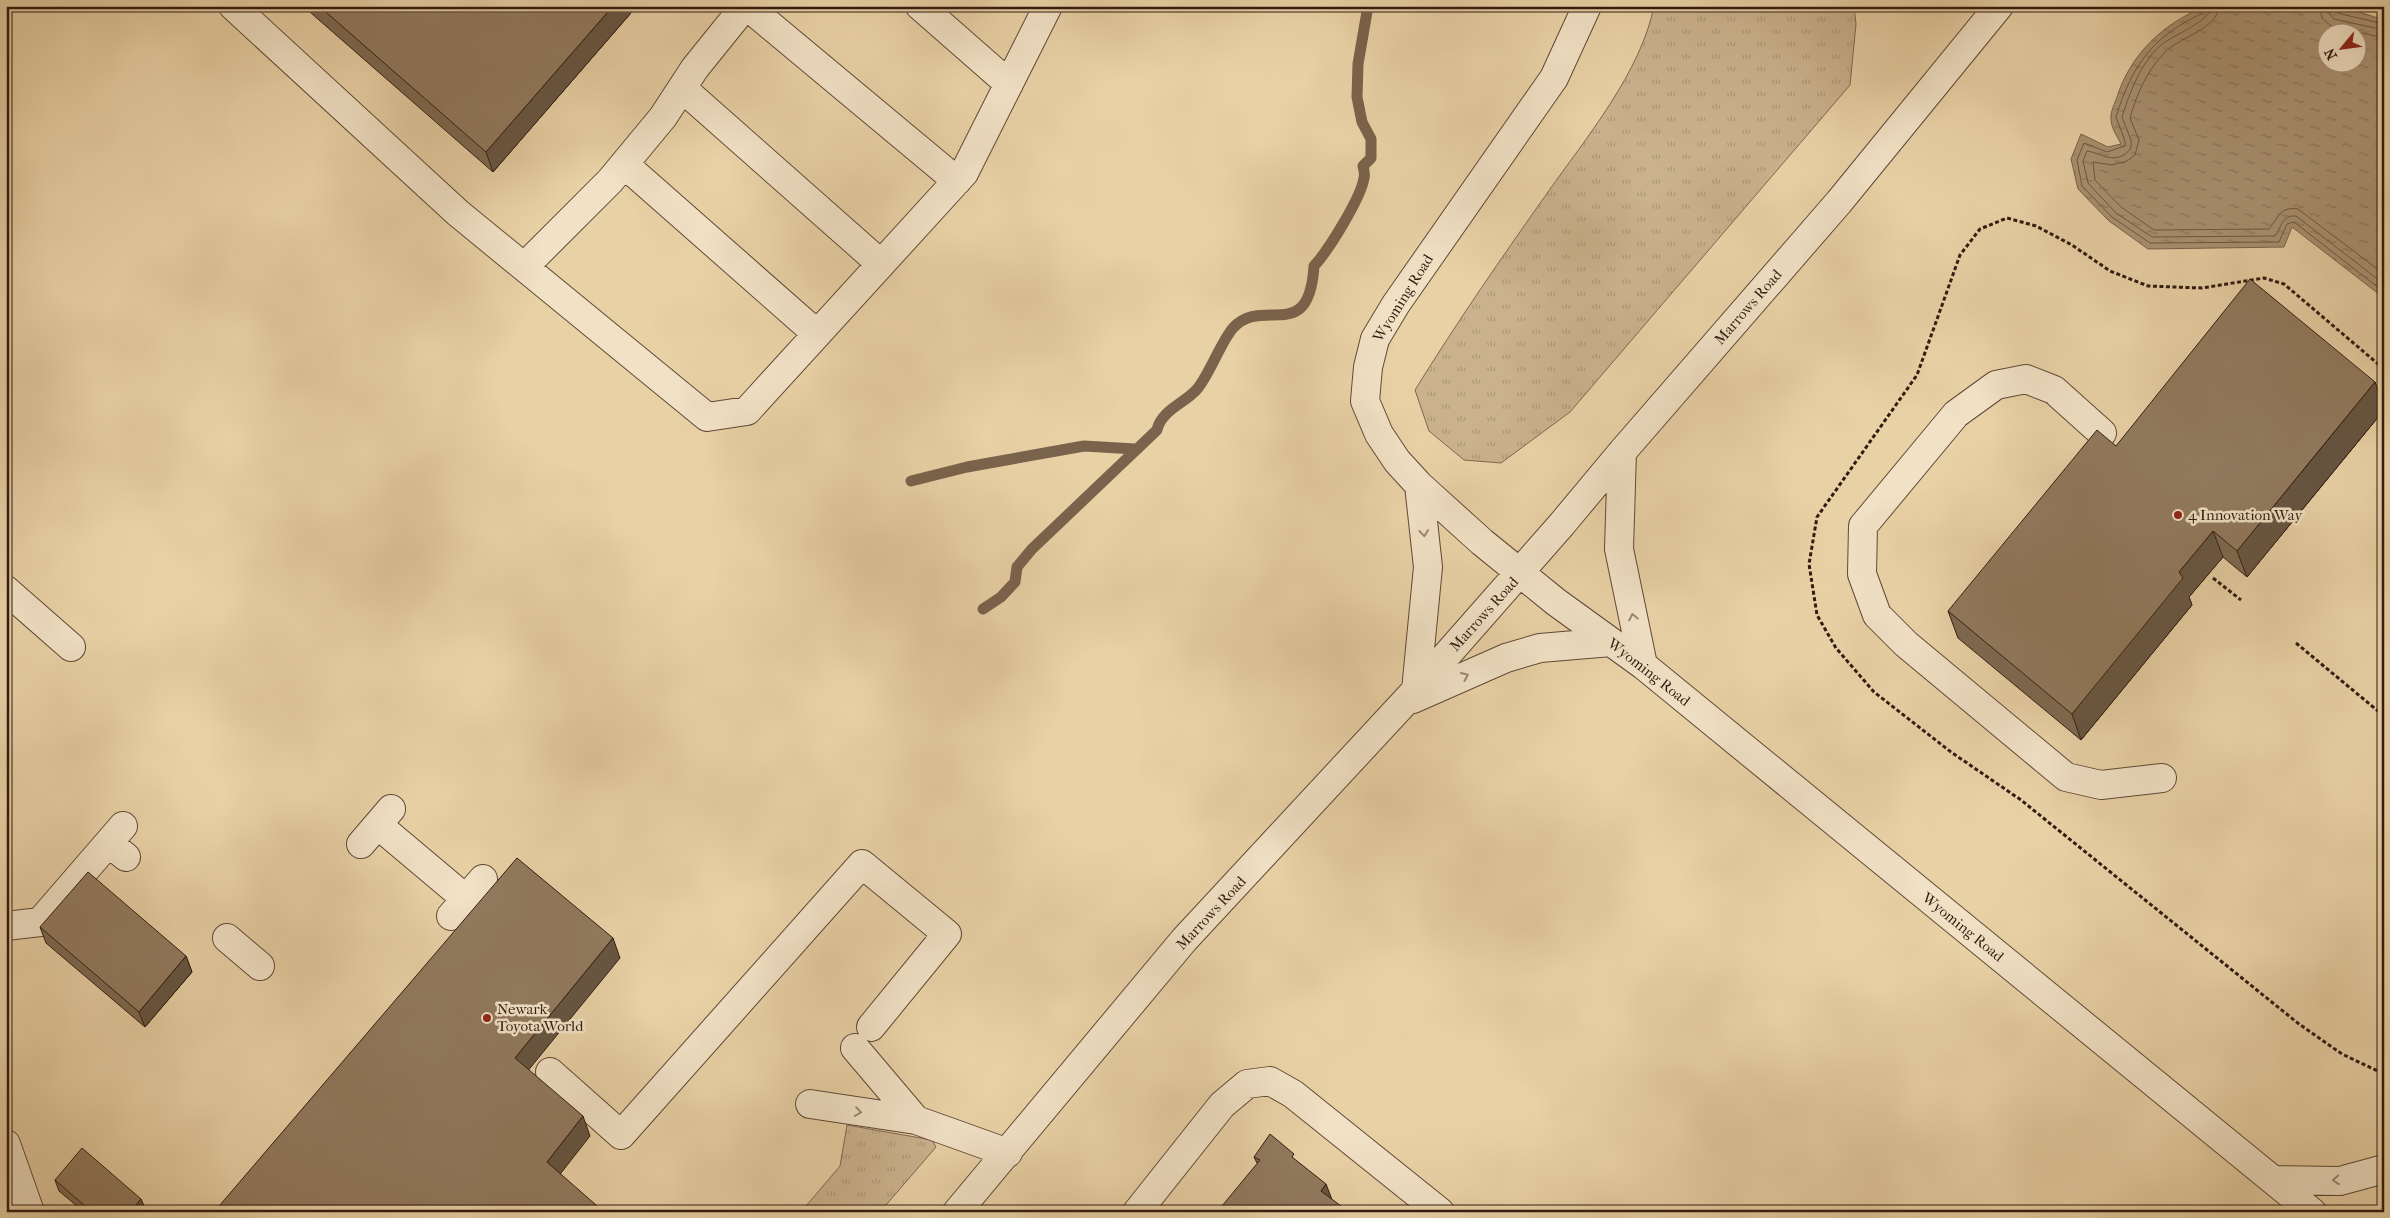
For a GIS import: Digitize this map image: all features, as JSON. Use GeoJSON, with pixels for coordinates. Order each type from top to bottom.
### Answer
{"type":"FeatureCollection","features":[{"type":"Feature","properties":{"kind":"street"},"geometry":{"type":"LineString","coordinates":[[233,6],[458,213],[707,417],[748,411],[964,173],[1048,6]]}},
{"type":"Feature","properties":{"kind":"street"},"geometry":{"type":"LineString","coordinates":[[524,267],[610,181],[663,117],[695,68],[746,6],[957,181]]}},
{"type":"Feature","properties":{"kind":"street"},"geometry":{"type":"LineString","coordinates":[[920,6],[1009,84]]}},
{"type":"Feature","properties":{"kind":"street","name":"Wyoming Road"},"geometry":{"type":"LineString","coordinates":[[1587,6],[1554,78],[1396,304],[1375,339],[1368,367],[1365,401],[1379,434],[1396,461],[1419,485],[1482,542],[1522,572],[1556,602],[1643,665],[2312,1212]]}},
{"type":"Feature","properties":{"kind":"street","name":"Marrows Road"},"geometry":{"type":"LineString","coordinates":[[958,1212],[1184,940],[1522,572],[1622,452],[1839,202],[1999,6]]}},
{"type":"Feature","properties":{"kind":"street"},"geometry":{"type":"LineString","coordinates":[[682,88],[881,264]]}},
{"type":"Feature","properties":{"kind":"street"},"geometry":{"type":"LineString","coordinates":[[624,164],[817,334]]}},
{"type":"Feature","properties":{"kind":"street"},"geometry":{"type":"LineString","coordinates":[[2102,434],[2054,390],[2026,378],[1996,385],[1956,414],[1863,526],[1862,574],[1877,615],[1906,644],[2066,778],[2101,786],[2162,778]]}},
{"type":"Feature","properties":{"kind":"street"},"geometry":{"type":"LineString","coordinates":[[1622,452],[1619,549],[1643,665]]}},
{"type":"Feature","properties":{"kind":"street"},"geometry":{"type":"LineString","coordinates":[[1419,485],[1428,567],[1410,696],[1506,658],[1540,648],[1611,642]]}},
{"type":"Feature","properties":{"kind":"street"},"geometry":{"type":"LineString","coordinates":[[6,590],[71,647]]}},
{"type":"Feature","properties":{"kind":"street"},"geometry":{"type":"LineString","coordinates":[[377,826],[467,898]]}},
{"type":"Feature","properties":{"kind":"street"},"geometry":{"type":"LineString","coordinates":[[6,926],[40,922],[119,842]]}},
{"type":"Feature","properties":{"kind":"street"},"geometry":{"type":"LineString","coordinates":[[550,1072],[621,1135],[862,864],[947,934],[871,1027]]}},
{"type":"Feature","properties":{"kind":"street"},"geometry":{"type":"LineString","coordinates":[[227,938],[260,966]]}},
{"type":"Feature","properties":{"kind":"street"},"geometry":{"type":"LineString","coordinates":[[855,1048],[916,1120]]}},
{"type":"Feature","properties":{"kind":"street"},"geometry":{"type":"LineString","coordinates":[[1138,1212],[1222,1105],[1247,1084],[1270,1081],[1293,1094],[1440,1212]]}},
{"type":"Feature","properties":{"kind":"street"},"geometry":{"type":"LineString","coordinates":[[810,1104],[916,1120],[1008,1153]]}},
{"type":"Feature","properties":{"kind":"street"},"geometry":{"type":"LineString","coordinates":[[6,1144],[30,1212]]}},
{"type":"Feature","properties":{"kind":"street"},"geometry":{"type":"LineString","coordinates":[[2273,1180],[2340,1181],[2384,1169]]}},
{"type":"Feature","properties":{"kind":"path"},"geometry":{"type":"LineString","coordinates":[[2384,369],[2284,284],[2264,278],[2202,288],[2148,286],[2110,271],[2072,245],[2036,226],[2007,218],[1980,229],[1960,255],[1917,375],[1817,517],[1809,564],[1817,615],[1836,648],[1874,692],[1951,752],[2021,800],[2299,1024],[2342,1054],[2384,1074]]}},
{"type":"Feature","properties":{"kind":"path"},"geometry":{"type":"LineString","coordinates":[[2213,578],[2241,600]]}},
{"type":"Feature","properties":{"kind":"path"},"geometry":{"type":"LineString","coordinates":[[2296,643],[2384,716]]}},
{"type":"Feature","properties":{"kind":"green space"},"geometry":{"type":"Polygon","coordinates":[[[1654,6],[1854,6],[1856,24],[1850,85],[1570,412],[1501,463],[1464,460],[1429,431],[1415,390],[1480,290],[1595,127],[1625,80],[1647,31],[1654,6]]]}},
{"type":"Feature","properties":{"kind":"green space"},"geometry":{"type":"Polygon","coordinates":[[[847,1125],[932,1140],[936,1147],[880,1212],[801,1212],[840,1166],[847,1125]]]}},
{"type":"Feature","properties":{"kind":"water"},"geometry":{"type":"Polygon","coordinates":[[[2206,6],[2324,6],[2356,11],[2384,20],[2384,298],[2292,227],[2284,247],[2148,249],[2109,221],[2078,189],[2071,159],[2081,134],[2108,147],[2121,144],[2113,129],[2111,116],[2123,81],[2140,53],[2151,41],[2176,21],[2206,6]]]}},
{"type":"Feature","properties":{"kind":"building"},"geometry":{"type":"Polygon","coordinates":[[[319,6],[613,6],[486,152],[319,6]]]}},
{"type":"Feature","properties":{"kind":"building","name":"4 Innovation Way"},"geometry":{"type":"Polygon","coordinates":[[[2250,279],[2375,382],[2237,551],[2213,531],[2179,572],[2183,578],[2072,714],[1948,611],[2097,430],[2116,446],[2250,279]]]}},
{"type":"Feature","properties":{"kind":"building","name":"Newark Toyota World"},"geometry":{"type":"Polygon","coordinates":[[[517,858],[613,938],[515,1058],[583,1116],[547,1162],[604,1212],[214,1212],[517,858]]]}},
{"type":"Feature","properties":{"kind":"building"},"geometry":{"type":"Polygon","coordinates":[[[88,872],[186,956],[139,1012],[40,927],[88,872]]]}},
{"type":"Feature","properties":{"kind":"building"},"geometry":{"type":"Polygon","coordinates":[[[1270,1134],[1294,1154],[1292,1157],[1326,1184],[1321,1191],[1349,1212],[1217,1212],[1260,1160],[1254,1157],[1270,1134]]]}},
{"type":"Feature","properties":{"kind":"building"},"geometry":{"type":"Polygon","coordinates":[[[82,1148],[141,1199],[130,1212],[92,1212],[55,1180],[82,1148]]]}},
{"type":"Feature","properties":{"kind":"waterway"},"geometry":{"type":"LineString","coordinates":[[983,609],[1001,597],[1015,582],[1017,567],[1032,549],[1157,430],[1163,417],[1198,388],[1233,328],[1245,319],[1258,316],[1283,315],[1294,312],[1303,305],[1310,290],[1314,266],[1351,211],[1362,187],[1363,166],[1371,158],[1371,139],[1362,122],[1357,97],[1358,64],[1368,6]]}},
{"type":"Feature","properties":{"kind":"waterway"},"geometry":{"type":"LineString","coordinates":[[911,481],[967,467],[1084,446],[1135,449]]}},
{"type":"Feature","properties":{"kind":"place","name":"4 Innovation Way"},"geometry":{"type":"Point","coordinates":[2178,515]}},
{"type":"Feature","properties":{"kind":"place","name":"Newark Toyota World"},"geometry":{"type":"Point","coordinates":[487,1018]}}]}
